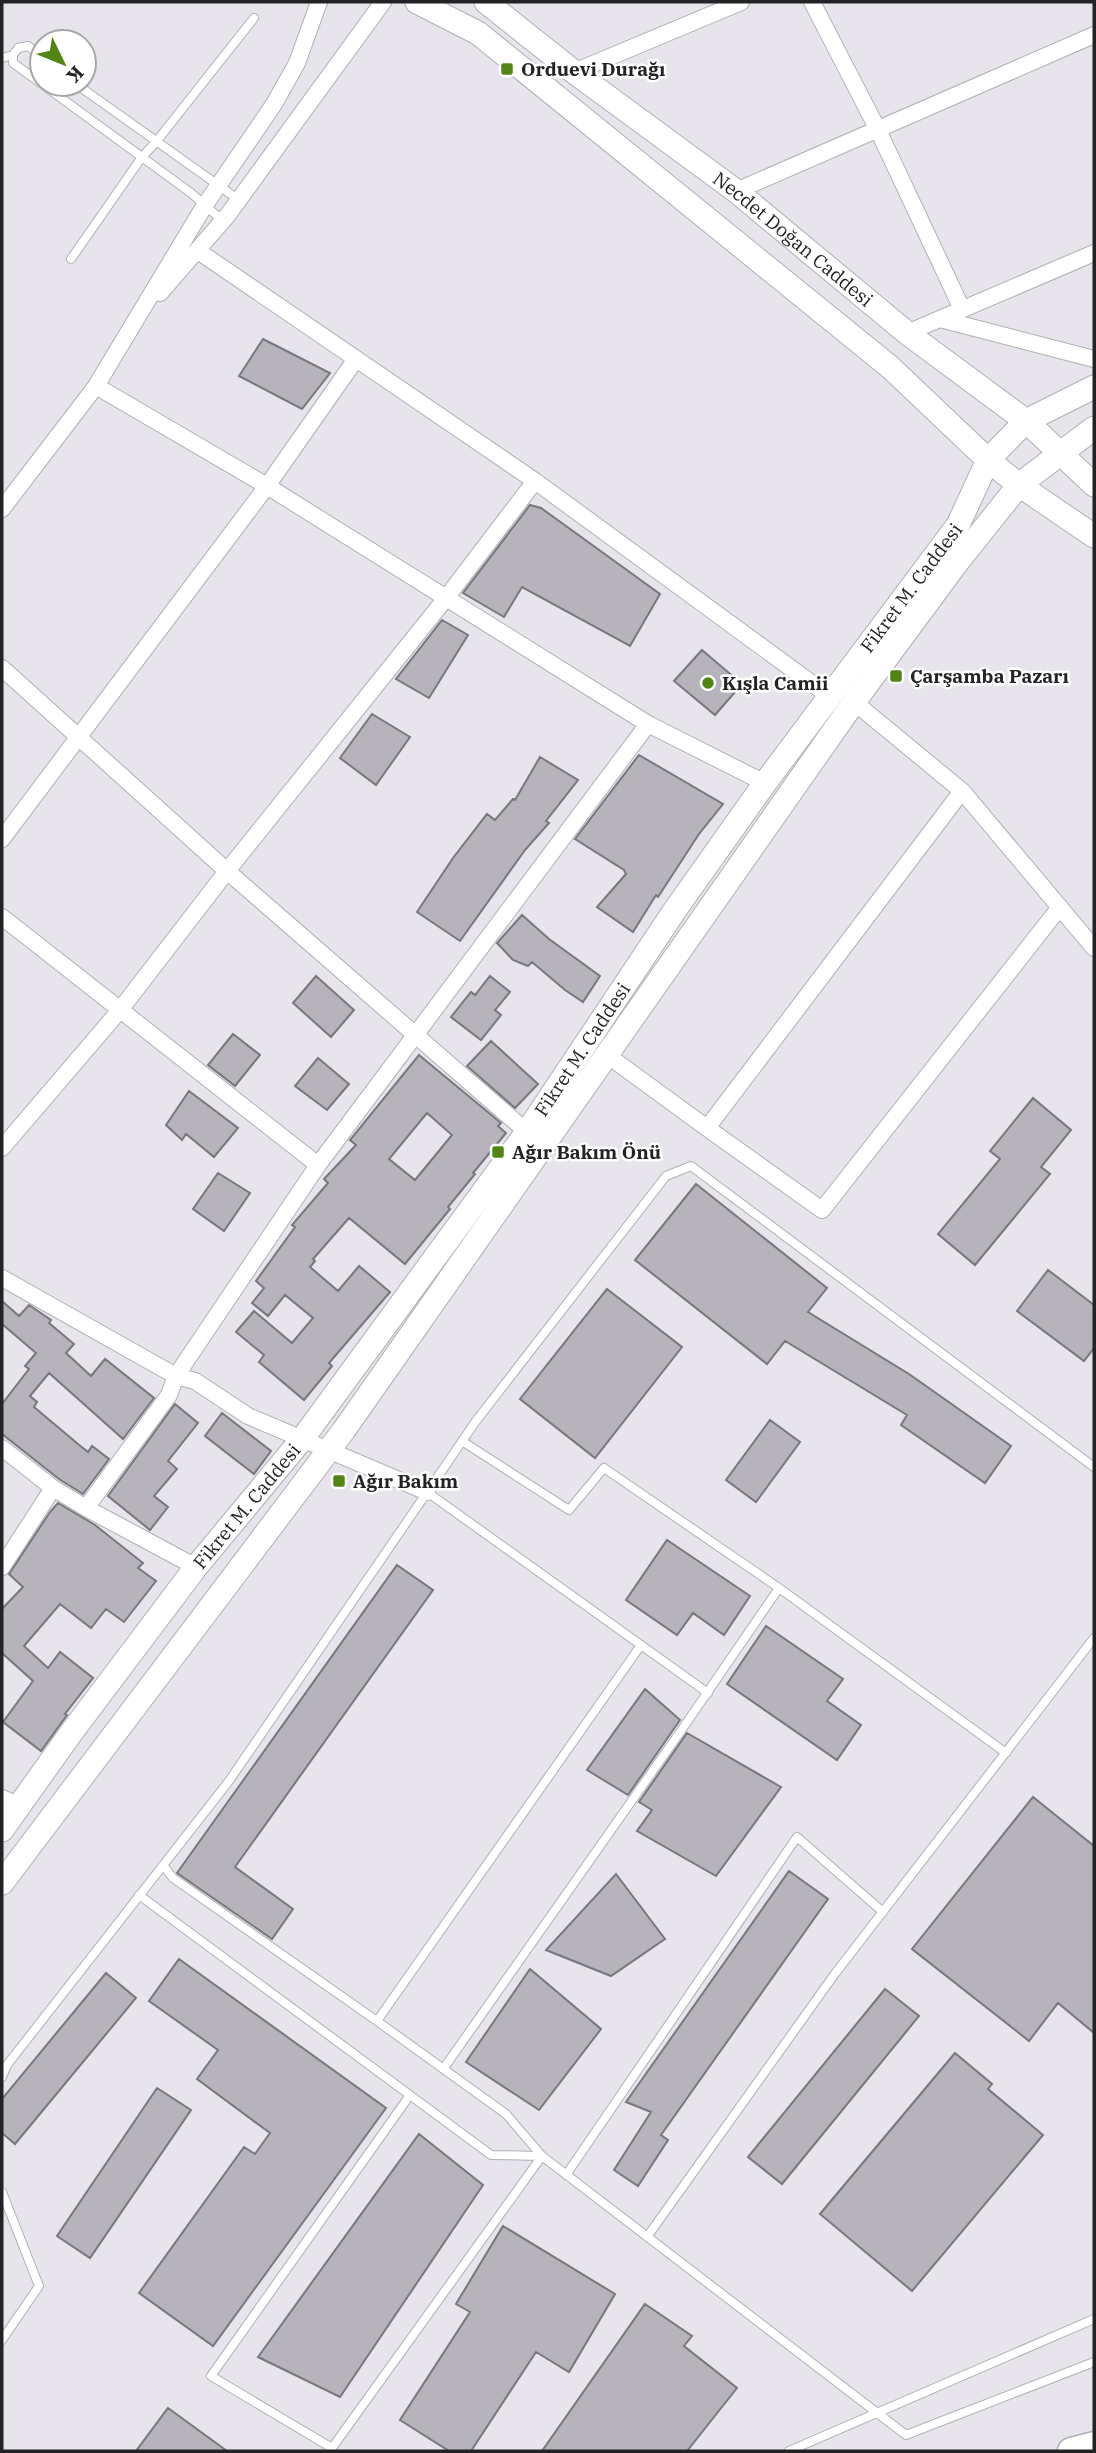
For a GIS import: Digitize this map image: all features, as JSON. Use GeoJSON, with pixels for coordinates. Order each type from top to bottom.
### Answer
{"type":"FeatureCollection","features":[{"type":"Feature","properties":{"kind":"main road"},"geometry":{"type":"LineString","coordinates":[[417,2],[478,33],[890,367],[988,460],[1019,485],[1094,536]]}},
{"type":"Feature","properties":{"kind":"main road","name":"Necdet Doğan Caddesi"},"geometry":{"type":"LineString","coordinates":[[497,4],[574,72],[736,191],[906,333],[1026,421],[1094,485]]}},
{"type":"Feature","properties":{"kind":"main road","name":"Fikret M. Caddesi"},"geometry":{"type":"LineString","coordinates":[[2,1830],[11,1802],[79,1722],[196,1567],[303,1438],[527,1132],[675,910],[765,783],[958,525],[988,460],[1026,421],[1094,387]]}},
{"type":"Feature","properties":{"kind":"main road"},"geometry":{"type":"LineString","coordinates":[[2,1883],[329,1449],[854,702],[959,560],[1019,485],[1094,428]]}},
{"type":"Feature","properties":{"kind":"main road"},"geometry":{"type":"LineString","coordinates":[[1071,2451],[1094,2445]]}},
{"type":"Feature","properties":{"kind":"street"},"geometry":{"type":"LineString","coordinates":[[2,509],[96,386],[205,205],[274,104],[297,63],[319,2]]}},
{"type":"Feature","properties":{"kind":"street"},"geometry":{"type":"LineString","coordinates":[[135,320],[198,251],[239,200],[383,2]]}},
{"type":"Feature","properties":{"kind":"street"},"geometry":{"type":"LineString","coordinates":[[574,72],[741,2]]}},
{"type":"Feature","properties":{"kind":"street"},"geometry":{"type":"LineString","coordinates":[[812,2],[878,130],[962,309]]}},
{"type":"Feature","properties":{"kind":"street"},"geometry":{"type":"LineString","coordinates":[[736,191],[1094,35]]}},
{"type":"Feature","properties":{"kind":"street"},"geometry":{"type":"LineString","coordinates":[[198,251],[535,481],[829,696]]}},
{"type":"Feature","properties":{"kind":"street"},"geometry":{"type":"LineString","coordinates":[[906,333],[1094,253]]}},
{"type":"Feature","properties":{"kind":"street"},"geometry":{"type":"LineString","coordinates":[[940,319],[1094,359]]}},
{"type":"Feature","properties":{"kind":"street"},"geometry":{"type":"LineString","coordinates":[[2,839],[267,486],[356,359]]}},
{"type":"Feature","properties":{"kind":"street"},"geometry":{"type":"LineString","coordinates":[[96,386],[267,486],[648,724],[765,783]]}},
{"type":"Feature","properties":{"kind":"street"},"geometry":{"type":"LineString","coordinates":[[2,1148],[120,1010],[227,871],[446,598],[535,481]]}},
{"type":"Feature","properties":{"kind":"street"},"geometry":{"type":"LineString","coordinates":[[2,668],[227,871],[527,1132]]}},
{"type":"Feature","properties":{"kind":"street"},"geometry":{"type":"LineString","coordinates":[[854,702],[962,791],[1094,948]]}},
{"type":"Feature","properties":{"kind":"street"},"geometry":{"type":"LineString","coordinates":[[86,1508],[169,1395],[176,1376],[318,1165],[418,1035],[648,724]]}},
{"type":"Feature","properties":{"kind":"street"},"geometry":{"type":"LineString","coordinates":[[707,1128],[962,791]]}},
{"type":"Feature","properties":{"kind":"street"},"geometry":{"type":"LineString","coordinates":[[607,1055],[822,1210],[1060,907]]}},
{"type":"Feature","properties":{"kind":"street"},"geometry":{"type":"LineString","coordinates":[[2,917],[318,1165]]}},
{"type":"Feature","properties":{"kind":"street"},"geometry":{"type":"LineString","coordinates":[[2,1278],[176,1376],[195,1381],[248,1416],[427,1492]]}},
{"type":"Feature","properties":{"kind":"street"},"geometry":{"type":"LineString","coordinates":[[2,1448],[53,1488],[196,1567]]}},
{"type":"Feature","properties":{"kind":"street"},"geometry":{"type":"LineString","coordinates":[[2,1567],[53,1488]]}},
{"type":"Feature","properties":{"kind":"lane"},"geometry":{"type":"LineString","coordinates":[[71,259],[142,157],[254,18]]}},
{"type":"Feature","properties":{"kind":"lane"},"geometry":{"type":"LineString","coordinates":[[28,46],[18,48],[13,55],[13,63],[28,74]]}},
{"type":"Feature","properties":{"kind":"lane"},"geometry":{"type":"LineString","coordinates":[[2,58],[13,55]]}},
{"type":"Feature","properties":{"kind":"lane"},"geometry":{"type":"LineString","coordinates":[[61,98],[223,220]]}},
{"type":"Feature","properties":{"kind":"lane"},"geometry":{"type":"LineString","coordinates":[[95,98],[239,200]]}},
{"type":"Feature","properties":{"kind":"lane"},"geometry":{"type":"LineString","coordinates":[[2,2077],[7,2065],[229,1782],[462,1441],[666,1176],[691,1166],[1094,1467]]}},
{"type":"Feature","properties":{"kind":"lane"},"geometry":{"type":"LineString","coordinates":[[462,1441],[569,1510],[604,1468],[779,1588],[1006,1753]]}},
{"type":"Feature","properties":{"kind":"lane"},"geometry":{"type":"LineString","coordinates":[[427,1492],[708,1693]]}},
{"type":"Feature","properties":{"kind":"lane"},"geometry":{"type":"LineString","coordinates":[[443,2068],[779,1588]]}},
{"type":"Feature","properties":{"kind":"lane"},"geometry":{"type":"LineString","coordinates":[[648,2237],[834,1975],[1094,1638]]}},
{"type":"Feature","properties":{"kind":"lane"},"geometry":{"type":"LineString","coordinates":[[377,2021],[641,1645]]}},
{"type":"Feature","properties":{"kind":"lane"},"geometry":{"type":"LineString","coordinates":[[566,2175],[797,1837],[883,1912]]}},
{"type":"Feature","properties":{"kind":"lane"},"geometry":{"type":"LineString","coordinates":[[163,1865],[173,1878],[184,1886],[506,2114],[542,2156],[906,2435],[1094,2362]]}},
{"type":"Feature","properties":{"kind":"lane"},"geometry":{"type":"LineString","coordinates":[[139,1895],[491,2155],[542,2156]]}},
{"type":"Feature","properties":{"kind":"lane"},"geometry":{"type":"LineString","coordinates":[[410,2095],[211,2376],[332,2448],[542,2156]]}},
{"type":"Feature","properties":{"kind":"lane"},"geometry":{"type":"LineString","coordinates":[[2,2192],[39,2286],[2,2340]]}},
{"type":"Feature","properties":{"kind":"lane"},"geometry":{"type":"LineString","coordinates":[[789,2451],[1094,2319]]}},
{"type":"Feature","properties":{"kind":"building"},"geometry":{"type":"Polygon","coordinates":[[[263,339],[330,373],[302,409],[239,376],[263,339]]]}},
{"type":"Feature","properties":{"kind":"building"},"geometry":{"type":"Polygon","coordinates":[[[530,505],[541,508],[660,594],[630,646],[522,587],[504,617],[463,593],[530,505]]]}},
{"type":"Feature","properties":{"kind":"building"},"geometry":{"type":"Polygon","coordinates":[[[442,620],[468,635],[429,698],[396,679],[442,620]]]}},
{"type":"Feature","properties":{"kind":"building","name":"Kışla Camii"},"geometry":{"type":"Polygon","coordinates":[[[702,650],[742,684],[715,715],[674,681],[702,650]]]}},
{"type":"Feature","properties":{"kind":"building"},"geometry":{"type":"Polygon","coordinates":[[[372,714],[410,737],[376,785],[340,758],[372,714]]]}},
{"type":"Feature","properties":{"kind":"building"},"geometry":{"type":"Polygon","coordinates":[[[639,755],[723,804],[699,834],[658,897],[656,895],[633,932],[597,907],[626,874],[624,870],[575,839],[639,755]]]}},
{"type":"Feature","properties":{"kind":"building"},"geometry":{"type":"Polygon","coordinates":[[[540,757],[578,780],[460,941],[417,912],[487,814],[495,820],[513,799],[515,800],[540,757]]]}},
{"type":"Feature","properties":{"kind":"building"},"geometry":{"type":"Polygon","coordinates":[[[522,915],[549,939],[600,976],[583,1002],[532,962],[528,966],[513,960],[497,943],[522,915]]]}},
{"type":"Feature","properties":{"kind":"building"},"geometry":{"type":"Polygon","coordinates":[[[316,976],[354,1010],[331,1037],[293,1003],[316,976]]]}},
{"type":"Feature","properties":{"kind":"building"},"geometry":{"type":"Polygon","coordinates":[[[490,976],[510,992],[495,1010],[501,1015],[481,1040],[451,1017],[471,992],[475,995],[490,976]]]}},
{"type":"Feature","properties":{"kind":"building"},"geometry":{"type":"Polygon","coordinates":[[[233,1034],[260,1055],[235,1086],[208,1065],[233,1034]]]}},
{"type":"Feature","properties":{"kind":"building"},"geometry":{"type":"Polygon","coordinates":[[[491,1041],[538,1084],[515,1108],[467,1066],[491,1041]]]}},
{"type":"Feature","properties":{"kind":"building"},"geometry":{"type":"Polygon","coordinates":[[[419,1055],[501,1123],[498,1126],[506,1133],[405,1264],[349,1218],[313,1259],[315,1261],[310,1267],[338,1291],[359,1266],[390,1292],[329,1363],[332,1366],[304,1400],[259,1362],[264,1355],[236,1332],[254,1311],[292,1343],[313,1318],[285,1295],[268,1316],[252,1303],[264,1288],[256,1281],[295,1227],[292,1225],[328,1183],[324,1179],[356,1145],[350,1140],[419,1055]],[[427,1113],[389,1159],[415,1180],[452,1135],[427,1113]]]}},
{"type":"Feature","properties":{"kind":"building"},"geometry":{"type":"Polygon","coordinates":[[[318,1058],[349,1084],[327,1110],[295,1086],[318,1058]]]}},
{"type":"Feature","properties":{"kind":"building"},"geometry":{"type":"Polygon","coordinates":[[[189,1091],[238,1128],[214,1157],[186,1134],[182,1140],[166,1125],[189,1091]]]}},
{"type":"Feature","properties":{"kind":"building"},"geometry":{"type":"Polygon","coordinates":[[[1033,1098],[1071,1130],[1041,1167],[1050,1174],[975,1265],[938,1234],[1000,1159],[990,1151],[1033,1098]]]}},
{"type":"Feature","properties":{"kind":"building"},"geometry":{"type":"Polygon","coordinates":[[[218,1173],[250,1193],[224,1231],[193,1209],[218,1173]]]}},
{"type":"Feature","properties":{"kind":"building"},"geometry":{"type":"Polygon","coordinates":[[[696,1184],[827,1288],[808,1312],[909,1374],[1011,1446],[985,1483],[901,1425],[907,1415],[785,1341],[767,1364],[635,1260],[696,1184]]]}},
{"type":"Feature","properties":{"kind":"building"},"geometry":{"type":"Polygon","coordinates":[[[1048,1270],[1094,1305],[1094,1348],[1084,1361],[1017,1311],[1048,1270]]]}},
{"type":"Feature","properties":{"kind":"building"},"geometry":{"type":"Polygon","coordinates":[[[607,1289],[682,1347],[595,1458],[520,1399],[607,1289]]]}},
{"type":"Feature","properties":{"kind":"building"},"geometry":{"type":"Polygon","coordinates":[[[2,1301],[19,1316],[29,1305],[51,1320],[49,1323],[74,1344],[66,1353],[91,1376],[105,1359],[154,1398],[123,1439],[49,1373],[30,1396],[37,1402],[34,1407],[88,1452],[92,1446],[109,1459],[83,1494],[59,1479],[2,1434],[2,1404],[29,1369],[25,1366],[36,1353],[2,1324],[2,1301]]]}},
{"type":"Feature","properties":{"kind":"building"},"geometry":{"type":"Polygon","coordinates":[[[175,1404],[198,1423],[168,1461],[177,1469],[154,1496],[168,1507],[150,1530],[108,1496],[175,1404]]]}},
{"type":"Feature","properties":{"kind":"building"},"geometry":{"type":"Polygon","coordinates":[[[222,1413],[271,1451],[254,1474],[205,1436],[222,1413]]]}},
{"type":"Feature","properties":{"kind":"building"},"geometry":{"type":"Polygon","coordinates":[[[770,1420],[800,1442],[756,1502],[726,1480],[770,1420]]]}},
{"type":"Feature","properties":{"kind":"building"},"geometry":{"type":"Polygon","coordinates":[[[58,1503],[95,1525],[143,1563],[138,1568],[156,1581],[124,1622],[106,1609],[91,1628],[60,1604],[24,1646],[48,1668],[60,1652],[93,1678],[41,1751],[3,1722],[33,1681],[2,1653],[2,1609],[23,1587],[9,1574],[58,1503]]]}},
{"type":"Feature","properties":{"kind":"building"},"geometry":{"type":"Polygon","coordinates":[[[667,1540],[750,1596],[724,1635],[693,1613],[677,1635],[626,1600],[667,1540]]]}},
{"type":"Feature","properties":{"kind":"building"},"geometry":{"type":"Polygon","coordinates":[[[397,1565],[433,1590],[235,1867],[293,1909],[272,1939],[177,1873],[397,1565]]]}},
{"type":"Feature","properties":{"kind":"building"},"geometry":{"type":"Polygon","coordinates":[[[766,1626],[843,1679],[827,1701],[861,1725],[837,1760],[727,1684],[766,1626]]]}},
{"type":"Feature","properties":{"kind":"building"},"geometry":{"type":"Polygon","coordinates":[[[645,1689],[680,1720],[628,1795],[587,1770],[645,1689]]]}},
{"type":"Feature","properties":{"kind":"building"},"geometry":{"type":"Polygon","coordinates":[[[687,1733],[781,1787],[716,1876],[637,1831],[652,1810],[639,1802],[687,1733]]]}},
{"type":"Feature","properties":{"kind":"building"},"geometry":{"type":"Polygon","coordinates":[[[1033,1797],[1094,1846],[1094,2033],[1058,2003],[1029,2041],[912,1949],[1033,1797]]]}},
{"type":"Feature","properties":{"kind":"building"},"geometry":{"type":"Polygon","coordinates":[[[789,1871],[828,1899],[661,2135],[668,2140],[638,2186],[614,2170],[651,2112],[626,2102],[789,1871]]]}},
{"type":"Feature","properties":{"kind":"building"},"geometry":{"type":"Polygon","coordinates":[[[616,1874],[665,1939],[611,1976],[546,1950],[616,1874]]]}},
{"type":"Feature","properties":{"kind":"building"},"geometry":{"type":"Polygon","coordinates":[[[179,1959],[386,2108],[213,2346],[139,2293],[244,2147],[255,2154],[270,2133],[197,2079],[218,2050],[149,2001],[179,1959]]]}},
{"type":"Feature","properties":{"kind":"building"},"geometry":{"type":"Polygon","coordinates":[[[530,1969],[601,2029],[539,2110],[466,2062],[530,1969]]]}},
{"type":"Feature","properties":{"kind":"building"},"geometry":{"type":"Polygon","coordinates":[[[106,1973],[136,1998],[15,2144],[2,2133],[2,2099],[106,1973]]]}},
{"type":"Feature","properties":{"kind":"building"},"geometry":{"type":"Polygon","coordinates":[[[885,1989],[919,2016],[782,2184],[748,2157],[885,1989]]]}},
{"type":"Feature","properties":{"kind":"building"},"geometry":{"type":"Polygon","coordinates":[[[955,2053],[992,2084],[988,2089],[1043,2135],[912,2291],[820,2214],[955,2053]]]}},
{"type":"Feature","properties":{"kind":"building"},"geometry":{"type":"Polygon","coordinates":[[[157,2088],[191,2110],[90,2258],[57,2236],[157,2088]]]}},
{"type":"Feature","properties":{"kind":"building"},"geometry":{"type":"Polygon","coordinates":[[[419,2134],[483,2185],[340,2397],[258,2357],[419,2134]]]}},
{"type":"Feature","properties":{"kind":"building"},"geometry":{"type":"Polygon","coordinates":[[[503,2226],[615,2294],[569,2372],[536,2352],[471,2451],[449,2451],[400,2420],[470,2312],[456,2304],[503,2226]]]}},
{"type":"Feature","properties":{"kind":"building"},"geometry":{"type":"Polygon","coordinates":[[[645,2304],[692,2336],[684,2346],[737,2388],[687,2451],[542,2451],[645,2304]]]}},
{"type":"Feature","properties":{"kind":"building"},"geometry":{"type":"Polygon","coordinates":[[[168,2408],[227,2451],[136,2451],[168,2408]]]}},
{"type":"Feature","properties":{"kind":"place","name":"Orduevi Durağı"},"geometry":{"type":"Point","coordinates":[507,69]}},
{"type":"Feature","properties":{"kind":"place","name":"Çarşamba Pazarı"},"geometry":{"type":"Point","coordinates":[896,676]}},
{"type":"Feature","properties":{"kind":"place","name":"Kışla Camii"},"geometry":{"type":"Point","coordinates":[708,683]}},
{"type":"Feature","properties":{"kind":"place","name":"Ağır Bakım Önü"},"geometry":{"type":"Point","coordinates":[498,1152]}},
{"type":"Feature","properties":{"kind":"place","name":"Ağır Bakım"},"geometry":{"type":"Point","coordinates":[339,1481]}}]}
